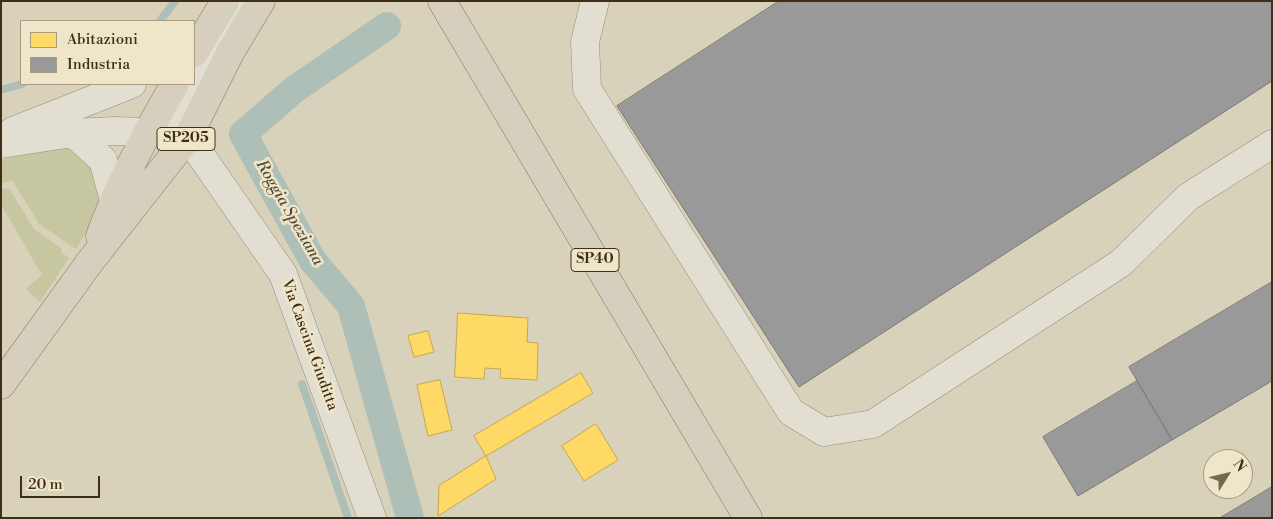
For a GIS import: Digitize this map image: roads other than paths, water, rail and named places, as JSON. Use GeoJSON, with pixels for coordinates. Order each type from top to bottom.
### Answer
{"type":"FeatureCollection","features":[{"type":"Feature","properties":{"kind":"main road"},"geometry":{"type":"LineString","coordinates":[[195,51],[225,1]]}},
{"type":"Feature","properties":{"kind":"main road","name":"SP205"},"geometry":{"type":"LineString","coordinates":[[1,385],[89,263],[188,137],[231,51],[261,1]]}},
{"type":"Feature","properties":{"kind":"main road","name":"SP40"},"geometry":{"type":"LineString","coordinates":[[443,2],[748,518]]}},
{"type":"Feature","properties":{"kind":"main road","name":"SP205"},"geometry":{"type":"LineString","coordinates":[[89,263],[114,200],[147,132],[174,85]]}},
{"type":"Feature","properties":{"kind":"street"},"geometry":{"type":"LineString","coordinates":[[195,26],[212,1]]}},
{"type":"Feature","properties":{"kind":"street"},"geometry":{"type":"LineString","coordinates":[[195,80],[228,23],[244,1]]}},
{"type":"Feature","properties":{"kind":"street"},"geometry":{"type":"LineString","coordinates":[[595,1],[585,42],[586,89],[791,412],[824,432],[873,424],[1121,264],[1188,197],[1272,144]]}},
{"type":"Feature","properties":{"kind":"street"},"geometry":{"type":"LineString","coordinates":[[1,136],[129,85]]}},
{"type":"Feature","properties":{"kind":"street"},"geometry":{"type":"LineString","coordinates":[[1,144],[73,133],[147,132],[167,121],[183,102],[192,85]]}},
{"type":"Feature","properties":{"kind":"street"},"geometry":{"type":"LineString","coordinates":[[73,133],[104,160],[114,200]]}},
{"type":"Feature","properties":{"kind":"street","name":"Via Cascina Giuditta"},"geometry":{"type":"LineString","coordinates":[[188,137],[283,274],[372,518]]}},
{"type":"Feature","properties":{"kind":"waterway"},"geometry":{"type":"LineString","coordinates":[[161,20],[175,1]]}},
{"type":"Feature","properties":{"kind":"waterway","name":"Roggia Speziana"},"geometry":{"type":"LineString","coordinates":[[387,26],[295,89],[243,134],[313,261],[351,306],[410,518]]}},
{"type":"Feature","properties":{"kind":"waterway"},"geometry":{"type":"LineString","coordinates":[[1,90],[20,85]]}},
{"type":"Feature","properties":{"kind":"waterway"},"geometry":{"type":"LineString","coordinates":[[302,384],[348,518]]}}]}
